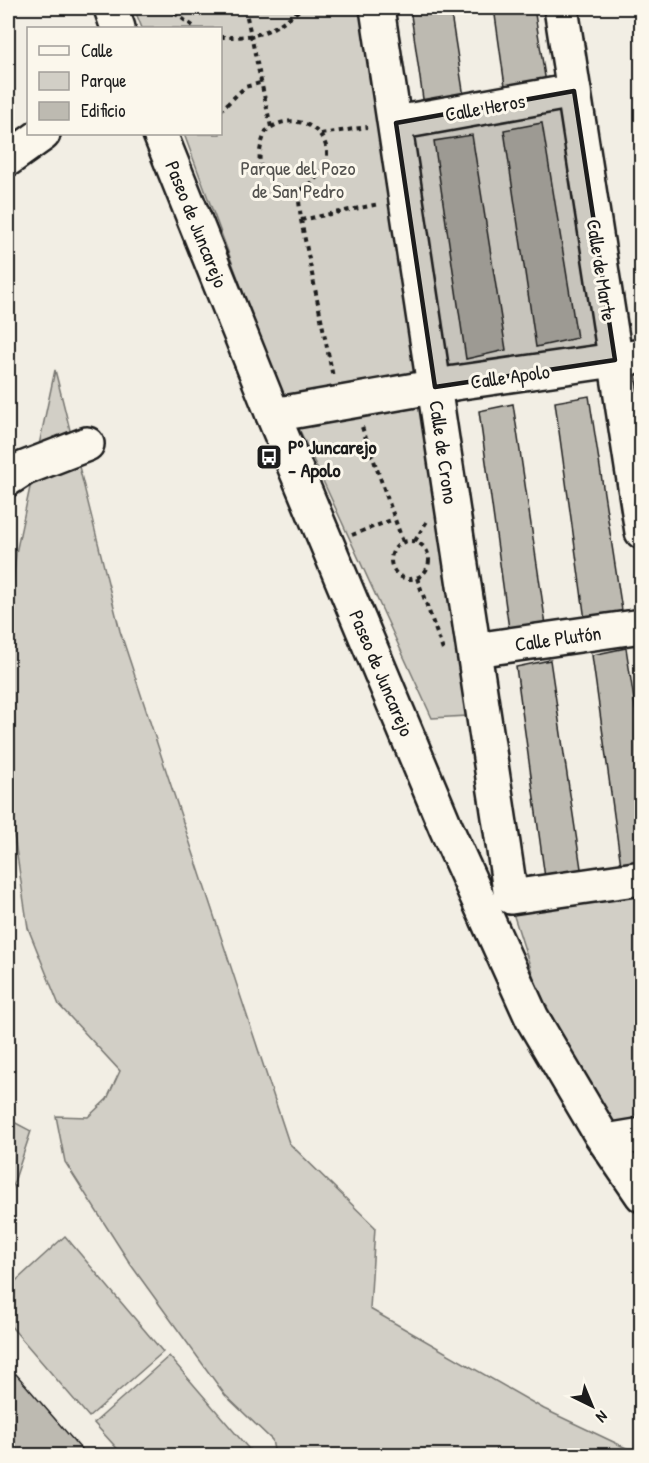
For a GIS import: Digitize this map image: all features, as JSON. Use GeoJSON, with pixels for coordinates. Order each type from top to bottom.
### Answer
{"type":"FeatureCollection","features":[{"type":"Feature","properties":{"kind":"street"},"geometry":{"type":"LineString","coordinates":[[111,8],[118,27]]}},
{"type":"Feature","properties":{"kind":"street","name":"Calle de Crono"},"geometry":{"type":"LineString","coordinates":[[377,8],[386,124],[407,198],[511,897],[642,878]]}},
{"type":"Feature","properties":{"kind":"street","name":"Calle de Marte"},"geometry":{"type":"LineString","coordinates":[[561,8],[574,91],[628,358],[642,532]]}},
{"type":"Feature","properties":{"kind":"street","name":"Calle Heros"},"geometry":{"type":"LineString","coordinates":[[386,124],[574,91]]}},
{"type":"Feature","properties":{"kind":"street"},"geometry":{"type":"LineString","coordinates":[[8,159],[42,135]]}},
{"type":"Feature","properties":{"kind":"street","name":"Paseo de Juncarejo"},"geometry":{"type":"LineString","coordinates":[[159,135],[273,415],[447,828],[532,1018],[606,1141],[642,1195]]}},
{"type":"Feature","properties":{"kind":"street","name":"Calle Apolo"},"geometry":{"type":"LineString","coordinates":[[273,415],[435,387],[628,358]]}},
{"type":"Feature","properties":{"kind":"street"},"geometry":{"type":"LineString","coordinates":[[8,479],[25,468],[87,444]]}},
{"type":"Feature","properties":{"kind":"street","name":"Calle Plutón"},"geometry":{"type":"LineString","coordinates":[[475,650],[642,626]]}},
{"type":"Feature","properties":{"kind":"street"},"geometry":{"type":"LineString","coordinates":[[606,1141],[642,1135]]}},
{"type":"Feature","properties":{"kind":"path"},"geometry":{"type":"LineString","coordinates":[[167,8],[195,27]]}},
{"type":"Feature","properties":{"kind":"path"},"geometry":{"type":"LineString","coordinates":[[245,8],[271,127]]}},
{"type":"Feature","properties":{"kind":"path"},"geometry":{"type":"LineString","coordinates":[[222,37],[250,38],[273,29],[302,8]]}},
{"type":"Feature","properties":{"kind":"path"},"geometry":{"type":"LineString","coordinates":[[222,109],[245,87],[260,83]]}},
{"type":"Feature","properties":{"kind":"path"},"geometry":{"type":"LineString","coordinates":[[295,121],[309,124],[321,134],[327,152],[324,173],[314,183],[298,191],[285,189],[267,179],[259,163],[259,147],[266,131],[271,127],[295,121]]}},
{"type":"Feature","properties":{"kind":"path"},"geometry":{"type":"LineString","coordinates":[[321,134],[386,124]]}},
{"type":"Feature","properties":{"kind":"path"},"geometry":{"type":"LineString","coordinates":[[298,191],[301,220],[338,404],[360,422],[403,542]]}},
{"type":"Feature","properties":{"kind":"path"},"geometry":{"type":"LineString","coordinates":[[301,220],[407,198]]}},
{"type":"Feature","properties":{"kind":"path"},"geometry":{"type":"LineString","coordinates":[[328,544],[394,519]]}},
{"type":"Feature","properties":{"kind":"path"},"geometry":{"type":"LineString","coordinates":[[403,542],[420,544],[427,553],[428,565],[417,578],[404,578],[394,570],[391,564],[393,551],[403,542]]}},
{"type":"Feature","properties":{"kind":"path"},"geometry":{"type":"LineString","coordinates":[[417,578],[445,655],[475,650]]}},
{"type":"Feature","properties":{"kind":"highlighted area"},"geometry":{"type":"Polygon","coordinates":[[[574,91],[615,360],[435,387],[396,123],[574,91]]]}},
{"type":"Feature","properties":{"kind":"green space","name":"Parque del Pozo de San Pedro"},"geometry":{"type":"Polygon","coordinates":[[[134,8],[359,8],[397,217],[467,716],[432,718],[273,372],[184,135],[222,135],[222,27],[142,27],[134,8]]]}},
{"type":"Feature","properties":{"kind":"green space"},"geometry":{"type":"Polygon","coordinates":[[[55,370],[120,631],[289,1143],[375,1227],[370,1309],[544,1409],[641,1455],[275,1455],[272,1440],[225,1395],[131,1265],[65,1162],[56,1116],[88,1117],[107,1099],[120,1071],[59,1005],[28,928],[13,829],[8,827],[8,636],[16,553],[55,370]]]}},
{"type":"Feature","properties":{"kind":"green space"},"geometry":{"type":"Polygon","coordinates":[[[641,894],[641,1123],[612,1127],[549,1025],[513,913],[641,894]]]}},
{"type":"Feature","properties":{"kind":"green space"},"geometry":{"type":"Polygon","coordinates":[[[8,1119],[31,1131],[8,1200],[8,1119]]]}},
{"type":"Feature","properties":{"kind":"green space"},"geometry":{"type":"Polygon","coordinates":[[[65,1236],[163,1352],[89,1417],[8,1323],[8,1288],[65,1236]]]}},
{"type":"Feature","properties":{"kind":"green space"},"geometry":{"type":"Polygon","coordinates":[[[169,1356],[254,1455],[123,1455],[94,1423],[169,1356]]]}},
{"type":"Feature","properties":{"kind":"building"},"geometry":{"type":"Polygon","coordinates":[[[410,8],[450,8],[464,97],[424,106],[410,8]]]}},
{"type":"Feature","properties":{"kind":"building"},"geometry":{"type":"Polygon","coordinates":[[[494,8],[534,8],[546,83],[506,93],[494,8]]]}},
{"type":"Feature","properties":{"kind":"building"},"geometry":{"type":"Polygon","coordinates":[[[542,123],[577,338],[536,347],[504,130],[542,123]]]}},
{"type":"Feature","properties":{"kind":"building"},"geometry":{"type":"Polygon","coordinates":[[[472,135],[506,350],[466,359],[434,141],[472,135]]]}},
{"type":"Feature","properties":{"kind":"building"},"geometry":{"type":"Polygon","coordinates":[[[589,396],[623,617],[585,620],[555,402],[589,396]]]}},
{"type":"Feature","properties":{"kind":"building"},"geometry":{"type":"Polygon","coordinates":[[[513,404],[546,625],[509,629],[479,411],[513,404]]]}},
{"type":"Feature","properties":{"kind":"building"},"geometry":{"type":"Polygon","coordinates":[[[626,648],[642,752],[642,871],[622,873],[592,655],[626,648]]]}},
{"type":"Feature","properties":{"kind":"building"},"geometry":{"type":"Polygon","coordinates":[[[550,660],[583,882],[546,885],[516,667],[550,660]]]}},
{"type":"Feature","properties":{"kind":"building"},"geometry":{"type":"Polygon","coordinates":[[[16,1374],[87,1456],[8,1456],[8,1378],[16,1374]]]}},
{"type":"Feature","properties":{"kind":"place","name":"Pº Juncarejo - Apolo"},"geometry":{"type":"Point","coordinates":[269,457]}}]}
